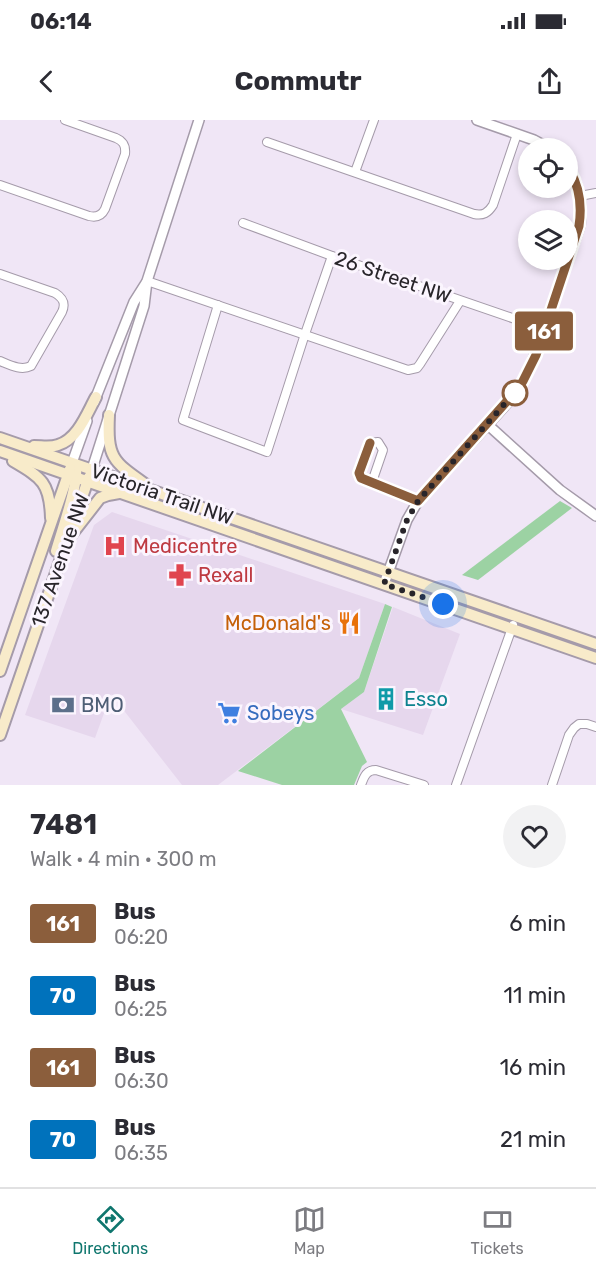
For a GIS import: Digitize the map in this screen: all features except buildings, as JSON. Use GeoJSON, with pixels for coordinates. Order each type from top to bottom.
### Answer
{"type":"FeatureCollection","features":[{"type":"Feature","properties":{"kind":"main road"},"geometry":{"type":"LineString","coordinates":[[21,445],[52,447],[68,440],[75,433],[96,397]]}},
{"type":"Feature","properties":{"kind":"main road"},"geometry":{"type":"LineString","coordinates":[[109,415],[109,440],[115,460],[126,471],[155,491]]}},
{"type":"Feature","properties":{"kind":"main road","name":"Victoria Trail NW"},"geometry":{"type":"LineString","coordinates":[[0,438],[596,644]]}},
{"type":"Feature","properties":{"kind":"main road"},"geometry":{"type":"LineString","coordinates":[[0,452],[32,472],[43,482],[50,502],[51,525]]}},
{"type":"Feature","properties":{"kind":"main road","name":"Victoria Trail NW"},"geometry":{"type":"LineString","coordinates":[[0,452],[596,658]]}},
{"type":"Feature","properties":{"kind":"main road"},"geometry":{"type":"LineString","coordinates":[[38,621],[72,476],[77,472],[72,463]]}},
{"type":"Feature","properties":{"kind":"main road","name":"137 Avenue NW"},"geometry":{"type":"LineString","coordinates":[[0,735],[92,469]]}},
{"type":"Feature","properties":{"kind":"main road","name":"137 Avenue NW"},"geometry":{"type":"LineString","coordinates":[[0,670],[51,525],[72,476]]}},
{"type":"Feature","properties":{"kind":"main road"},"geometry":{"type":"LineString","coordinates":[[65,544],[100,498],[121,493]]}},
{"type":"Feature","properties":{"kind":"street"},"geometry":{"type":"LineString","coordinates":[[0,185],[89,216],[99,216],[105,208],[124,154],[123,142],[65,120]]}},
{"type":"Feature","properties":{"kind":"street","name":"137 Avenue NW"},"geometry":{"type":"LineString","coordinates":[[92,469],[144,306],[147,281],[199,120]]}},
{"type":"Feature","properties":{"kind":"street"},"geometry":{"type":"LineString","coordinates":[[355,172],[374,120]]}},
{"type":"Feature","properties":{"kind":"street"},"geometry":{"type":"LineString","coordinates":[[477,120],[528,138]]}},
{"type":"Feature","properties":{"kind":"street"},"geometry":{"type":"LineString","coordinates":[[267,142],[474,214],[485,214],[493,205],[517,134]]}},
{"type":"Feature","properties":{"kind":"street"},"geometry":{"type":"LineString","coordinates":[[384,584],[407,520],[418,501],[510,400],[536,355],[579,226],[581,206],[578,189]]}},
{"type":"Feature","properties":{"kind":"street"},"geometry":{"type":"LineString","coordinates":[[580,196],[596,193]]}},
{"type":"Feature","properties":{"kind":"street","name":"26 Street NW"},"geometry":{"type":"LineString","coordinates":[[243,223],[544,329]]}},
{"type":"Feature","properties":{"kind":"street"},"geometry":{"type":"LineString","coordinates":[[218,304],[183,420],[267,452],[333,256]]}},
{"type":"Feature","properties":{"kind":"street"},"geometry":{"type":"LineString","coordinates":[[0,274],[55,293],[64,301],[62,312],[31,366],[19,368],[0,361]]}},
{"type":"Feature","properties":{"kind":"street"},"geometry":{"type":"LineString","coordinates":[[147,281],[405,370],[420,364],[460,301]]}},
{"type":"Feature","properties":{"kind":"street","name":"137 Avenue NW"},"geometry":{"type":"LineString","coordinates":[[72,463],[134,302],[147,281]]}},
{"type":"Feature","properties":{"kind":"street"},"geometry":{"type":"LineString","coordinates":[[488,424],[560,489],[596,516]]}},
{"type":"Feature","properties":{"kind":"street"},"geometry":{"type":"LineString","coordinates":[[372,482],[383,450],[378,442],[370,443],[359,473],[361,478],[418,501]]}},
{"type":"Feature","properties":{"kind":"street"},"geometry":{"type":"LineString","coordinates":[[456,785],[516,617]]}},
{"type":"Feature","properties":{"kind":"street"},"geometry":{"type":"LineString","coordinates":[[552,785],[574,728],[579,724],[587,724],[596,728]]}},
{"type":"Feature","properties":{"kind":"street"},"geometry":{"type":"LineString","coordinates":[[361,785],[370,771],[379,770],[424,785]]}},
{"type":"Feature","properties":{"kind":"shaded area"},"geometry":{"type":"Polygon","coordinates":[[[112,512],[385,604],[359,678],[218,785],[182,785],[111,694],[95,738],[25,715],[94,525],[112,512]]]}},
{"type":"Feature","properties":{"kind":"shaded area"},"geometry":{"type":"Polygon","coordinates":[[[393,607],[460,634],[423,735],[341,709],[364,692],[393,607]]]}},
{"type":"Feature","properties":{"kind":"green space"},"geometry":{"type":"Polygon","coordinates":[[[560,501],[572,508],[478,580],[462,575],[560,501]]]}},
{"type":"Feature","properties":{"kind":"green space"},"geometry":{"type":"Polygon","coordinates":[[[385,604],[392,607],[364,692],[341,709],[367,762],[362,766],[354,785],[282,785],[238,771],[359,678],[385,604]]]}},
{"type":"Feature","properties":{"kind":"bus line","name":"161"},"geometry":{"type":"LineString","coordinates":[[370,443],[359,473],[361,478],[418,501],[510,400],[536,355],[579,226],[581,206],[578,187]]}},
{"type":"Feature","properties":{"kind":"place","name":"Medicentre"},"geometry":{"type":"Point","coordinates":[115,546]}},
{"type":"Feature","properties":{"kind":"place","name":"Rexall"},"geometry":{"type":"Point","coordinates":[180,575]}},
{"type":"Feature","properties":{"kind":"place","name":"McDonald's"},"geometry":{"type":"Point","coordinates":[349,623]}},
{"type":"Feature","properties":{"kind":"place","name":"Esso"},"geometry":{"type":"Point","coordinates":[386,699]}},
{"type":"Feature","properties":{"kind":"place","name":"BMO"},"geometry":{"type":"Point","coordinates":[63,705]}},
{"type":"Feature","properties":{"kind":"place","name":"Sobeys"},"geometry":{"type":"Point","coordinates":[229,713]}},
{"type":"Feature","properties":{"kind":"route"},"geometry":{"type":"LineString","coordinates":[[443,604],[384,584],[407,520],[418,501],[517,390],[515,393]]}}]}
